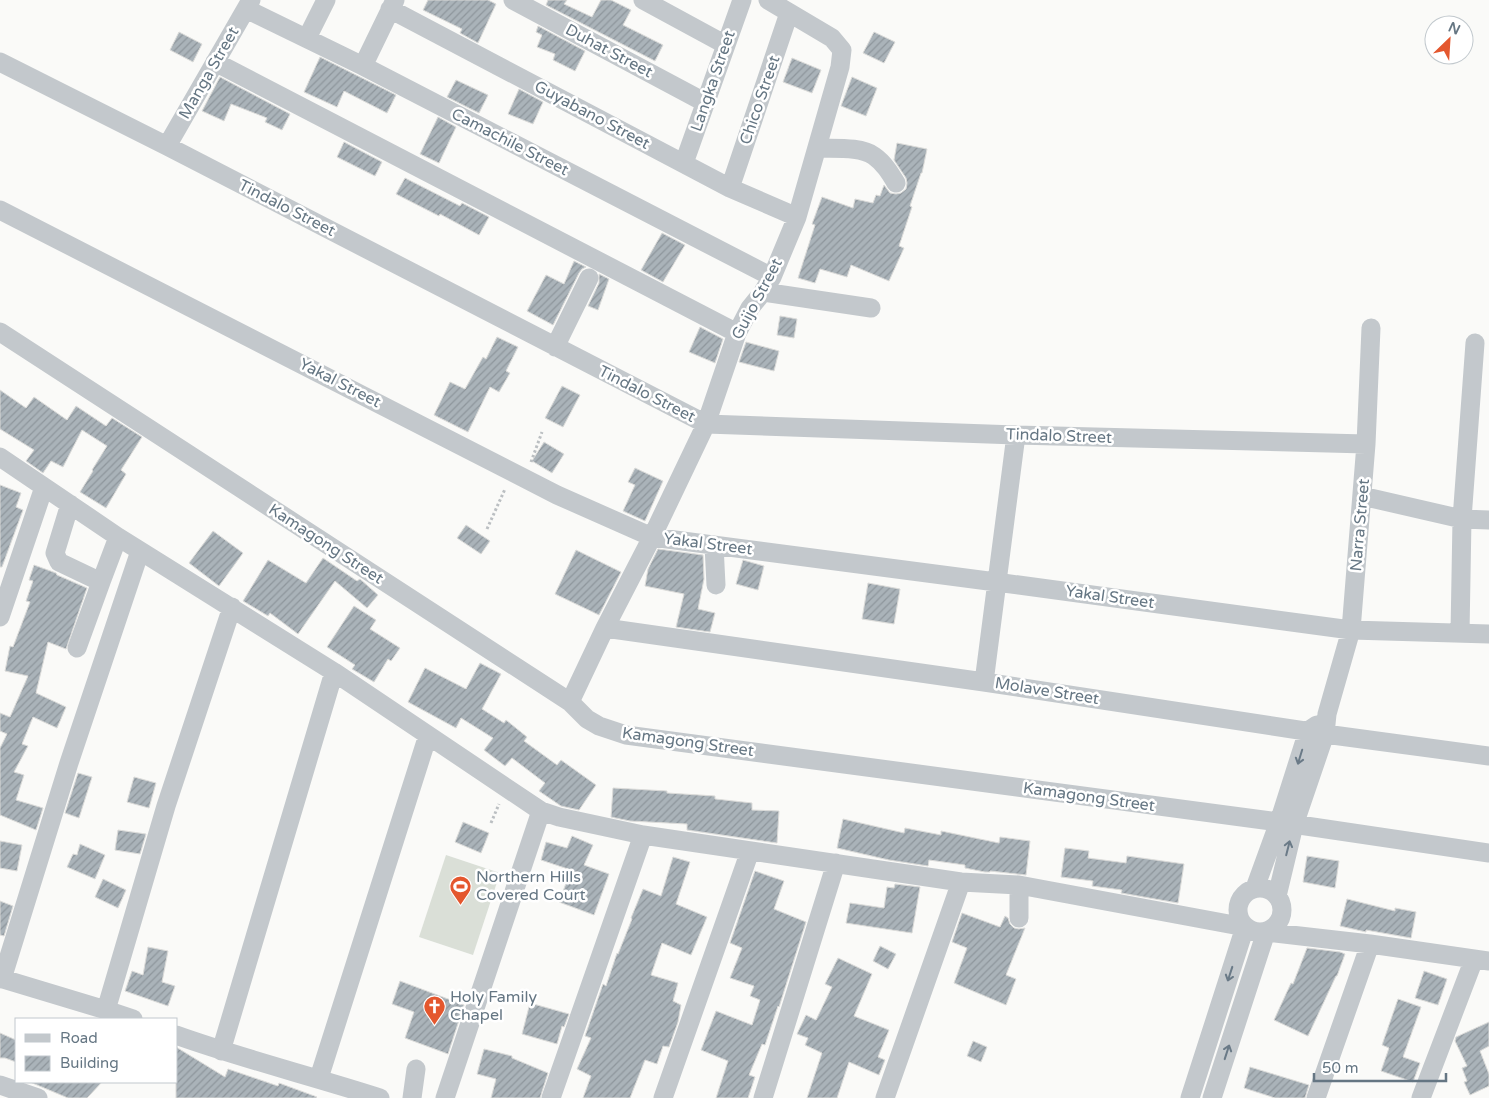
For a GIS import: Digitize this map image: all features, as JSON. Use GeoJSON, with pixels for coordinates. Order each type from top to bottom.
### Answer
{"type":"FeatureCollection","features":[{"type":"Feature","properties":{"kind":"street"},"geometry":{"type":"LineString","coordinates":[[306,38],[326,0]]}},
{"type":"Feature","properties":{"kind":"street","name":"Duhat Street"},"geometry":{"type":"LineString","coordinates":[[513,0],[706,103]]}},
{"type":"Feature","properties":{"kind":"street"},"geometry":{"type":"LineString","coordinates":[[643,0],[726,46]]}},
{"type":"Feature","properties":{"kind":"street","name":"Langka Street"},"geometry":{"type":"LineString","coordinates":[[684,163],[742,0]]}},
{"type":"Feature","properties":{"kind":"street"},"geometry":{"type":"LineString","coordinates":[[768,0],[789,13]]}},
{"type":"Feature","properties":{"kind":"street"},"geometry":{"type":"LineString","coordinates":[[363,66],[392,4]]}},
{"type":"Feature","properties":{"kind":"street","name":"Guyabano Street"},"geometry":{"type":"LineString","coordinates":[[392,4],[730,188],[797,217]]}},
{"type":"Feature","properties":{"kind":"street","name":"Camachile Street"},"geometry":{"type":"LineString","coordinates":[[249,5],[306,38],[363,66],[768,284],[871,308]]}},
{"type":"Feature","properties":{"kind":"street","name":"Manga Street"},"geometry":{"type":"LineString","coordinates":[[167,146],[214,62],[249,5]]}},
{"type":"Feature","properties":{"kind":"street","name":"Guijo Street"},"geometry":{"type":"LineString","coordinates":[[570,702],[604,628],[652,537],[706,424],[737,333],[750,308],[768,284],[797,217],[840,67],[842,50],[832,38],[789,13]]}},
{"type":"Feature","properties":{"kind":"street","name":"Chico Street"},"geometry":{"type":"LineString","coordinates":[[730,188],[789,13]]}},
{"type":"Feature","properties":{"kind":"street","name":"Tindalo Street"},"geometry":{"type":"LineString","coordinates":[[0,62],[706,424],[1016,435],[1366,444]]}},
{"type":"Feature","properties":{"kind":"street"},"geometry":{"type":"LineString","coordinates":[[214,62],[737,333]]}},
{"type":"Feature","properties":{"kind":"street"},"geometry":{"type":"LineString","coordinates":[[817,148],[860,150],[873,155],[887,169],[896,183]]}},
{"type":"Feature","properties":{"kind":"street","name":"Yakal Street"},"geometry":{"type":"LineString","coordinates":[[0,210],[557,495],[652,537],[1351,630],[1489,634]]}},
{"type":"Feature","properties":{"kind":"street"},"geometry":{"type":"LineString","coordinates":[[556,347],[589,278]]}},
{"type":"Feature","properties":{"kind":"street","name":"Narra Street"},"geometry":{"type":"LineString","coordinates":[[1255,888],[1287,824],[1351,630],[1366,444],[1371,328]]}},
{"type":"Feature","properties":{"kind":"street","name":"Kamagong Street"},"geometry":{"type":"LineString","coordinates":[[0,332],[570,702],[587,719],[600,726],[626,735],[1489,853]]}},
{"type":"Feature","properties":{"kind":"street"},"geometry":{"type":"LineString","coordinates":[[1460,633],[1462,519],[1475,344]]}},
{"type":"Feature","properties":{"kind":"street"},"geometry":{"type":"LineString","coordinates":[[984,682],[1016,435]]}},
{"type":"Feature","properties":{"kind":"street"},"geometry":{"type":"LineString","coordinates":[[0,457],[118,538],[334,672],[541,811],[559,817],[643,835],[960,882],[1019,885],[1245,927]]}},
{"type":"Feature","properties":{"kind":"street"},"geometry":{"type":"LineString","coordinates":[[0,617],[44,487]]}},
{"type":"Feature","properties":{"kind":"street"},"geometry":{"type":"LineString","coordinates":[[1362,496],[1462,519],[1489,520]]}},
{"type":"Feature","properties":{"kind":"street"},"geometry":{"type":"LineString","coordinates":[[70,504],[55,553],[59,562],[101,582]]}},
{"type":"Feature","properties":{"kind":"street"},"geometry":{"type":"LineString","coordinates":[[78,648],[118,538]]}},
{"type":"Feature","properties":{"kind":"street"},"geometry":{"type":"LineString","coordinates":[[714,545],[716,585]]}},
{"type":"Feature","properties":{"kind":"street"},"geometry":{"type":"LineString","coordinates":[[129,1018],[1,978],[69,763],[140,551]]}},
{"type":"Feature","properties":{"kind":"street"},"geometry":{"type":"LineString","coordinates":[[106,1010],[166,806],[232,607]]}},
{"type":"Feature","properties":{"kind":"street","name":"Molave Street"},"geometry":{"type":"LineString","coordinates":[[604,628],[1320,728],[1489,756]]}},
{"type":"Feature","properties":{"kind":"street"},"geometry":{"type":"LineString","coordinates":[[222,1051],[334,672]]}},
{"type":"Feature","properties":{"kind":"street"},"geometry":{"type":"LineString","coordinates":[[319,1078],[428,736]]}},
{"type":"Feature","properties":{"kind":"street"},"geometry":{"type":"LineString","coordinates":[[445,1098],[541,811]]}},
{"type":"Feature","properties":{"kind":"street","name":"Narra Street"},"geometry":{"type":"LineString","coordinates":[[1277,896],[1287,824]]}},
{"type":"Feature","properties":{"kind":"street"},"geometry":{"type":"LineString","coordinates":[[552,1098],[643,835]]}},
{"type":"Feature","properties":{"kind":"street"},"geometry":{"type":"LineString","coordinates":[[663,1098],[750,851]]}},
{"type":"Feature","properties":{"kind":"street"},"geometry":{"type":"LineString","coordinates":[[763,1098],[836,864]]}},
{"type":"Feature","properties":{"kind":"street"},"geometry":{"type":"LineString","coordinates":[[885,1098],[960,882]]}},
{"type":"Feature","properties":{"kind":"street"},"geometry":{"type":"LineString","coordinates":[[1019,885],[1019,918]]}},
{"type":"Feature","properties":{"kind":"street"},"geometry":{"type":"LineString","coordinates":[[1212,1098],[1266,932],[1273,929],[1281,917],[1281,902],[1277,896],[1267,889],[1255,888],[1243,895],[1237,908],[1240,922],[1251,931],[1258,933],[1266,932],[1370,944],[1481,960],[1422,1098]]}},
{"type":"Feature","properties":{"kind":"street"},"geometry":{"type":"LineString","coordinates":[[1190,1098],[1245,927]]}},
{"type":"Feature","properties":{"kind":"street"},"geometry":{"type":"LineString","coordinates":[[1316,1098],[1370,944]]}},
{"type":"Feature","properties":{"kind":"street"},"geometry":{"type":"LineString","coordinates":[[178,1036],[222,1051],[319,1078],[380,1098]]}},
{"type":"Feature","properties":{"kind":"street"},"geometry":{"type":"LineString","coordinates":[[412,1098],[416,1069]]}},
{"type":"Feature","properties":{"kind":"street"},"geometry":{"type":"LineString","coordinates":[[0,1086],[38,1098]]}},
{"type":"Feature","properties":{"kind":"path"},"geometry":{"type":"LineString","coordinates":[[487,529],[542,432]]}},
{"type":"Feature","properties":{"kind":"shaded area","name":"Northern Hills Covered Court"},"geometry":{"type":"Polygon","coordinates":[[[446,855],[500,873],[473,955],[419,937],[446,855]]]}},
{"type":"Feature","properties":{"kind":"building"},"geometry":{"type":"Polygon","coordinates":[[[428,0],[488,0],[496,4],[478,43],[460,33],[462,29],[423,10],[428,0]]]}},
{"type":"Feature","properties":{"kind":"building"},"geometry":{"type":"Polygon","coordinates":[[[548,0],[567,0],[564,4],[592,17],[601,0],[611,0],[631,10],[623,25],[663,45],[655,61],[546,5],[548,0]]]}},
{"type":"Feature","properties":{"kind":"building"},"geometry":{"type":"Polygon","coordinates":[[[538,26],[585,51],[575,71],[553,60],[555,54],[537,47],[542,35],[536,32],[538,26]]]}},
{"type":"Feature","properties":{"kind":"building"},"geometry":{"type":"Polygon","coordinates":[[[179,32],[202,44],[193,62],[170,50],[179,32]]]}},
{"type":"Feature","properties":{"kind":"building"},"geometry":{"type":"Polygon","coordinates":[[[874,32],[895,42],[884,63],[863,53],[874,32]]]}},
{"type":"Feature","properties":{"kind":"building"},"geometry":{"type":"Polygon","coordinates":[[[320,57],[396,95],[387,113],[344,91],[337,107],[304,92],[320,57]]]}},
{"type":"Feature","properties":{"kind":"building"},"geometry":{"type":"Polygon","coordinates":[[[792,58],[821,70],[812,93],[783,82],[792,58]]]}},
{"type":"Feature","properties":{"kind":"building"},"geometry":{"type":"Polygon","coordinates":[[[220,77],[290,114],[282,130],[265,122],[267,118],[231,104],[224,121],[202,111],[220,77]]]}},
{"type":"Feature","properties":{"kind":"building"},"geometry":{"type":"Polygon","coordinates":[[[852,77],[877,88],[866,116],[841,106],[852,77]]]}},
{"type":"Feature","properties":{"kind":"building"},"geometry":{"type":"Polygon","coordinates":[[[456,80],[488,95],[479,113],[447,97],[456,80]]]}},
{"type":"Feature","properties":{"kind":"building"},"geometry":{"type":"Polygon","coordinates":[[[519,89],[543,102],[533,124],[508,114],[519,89]]]}},
{"type":"Feature","properties":{"kind":"building"},"geometry":{"type":"Polygon","coordinates":[[[438,117],[456,127],[439,163],[420,154],[438,117]]]}},
{"type":"Feature","properties":{"kind":"building"},"geometry":{"type":"Polygon","coordinates":[[[344,142],[382,162],[375,176],[337,157],[344,142]]]}},
{"type":"Feature","properties":{"kind":"building"},"geometry":{"type":"Polygon","coordinates":[[[897,143],[927,149],[922,173],[910,206],[912,207],[899,246],[904,248],[889,281],[851,265],[847,277],[820,269],[815,283],[798,278],[815,225],[812,224],[822,197],[853,208],[855,199],[873,203],[876,195],[880,196],[884,185],[890,193],[901,193],[906,189],[906,178],[894,160],[897,143]]]}},
{"type":"Feature","properties":{"kind":"building"},"geometry":{"type":"Polygon","coordinates":[[[405,178],[460,206],[462,203],[489,217],[479,235],[440,214],[439,216],[396,194],[405,178]]]}},
{"type":"Feature","properties":{"kind":"building"},"geometry":{"type":"Polygon","coordinates":[[[662,233],[685,245],[663,282],[641,270],[662,233]]]}},
{"type":"Feature","properties":{"kind":"building"},"geometry":{"type":"Polygon","coordinates":[[[574,261],[586,267],[579,273],[553,325],[527,311],[546,275],[564,284],[574,261]]]}},
{"type":"Feature","properties":{"kind":"building"},"geometry":{"type":"Polygon","coordinates":[[[599,274],[609,279],[598,310],[588,306],[599,283],[599,274]]]}},
{"type":"Feature","properties":{"kind":"building"},"geometry":{"type":"Polygon","coordinates":[[[780,316],[797,319],[794,338],[777,335],[780,316]]]}},
{"type":"Feature","properties":{"kind":"building"},"geometry":{"type":"Polygon","coordinates":[[[700,327],[723,339],[715,363],[689,352],[700,327]]]}},
{"type":"Feature","properties":{"kind":"building"},"geometry":{"type":"Polygon","coordinates":[[[497,337],[518,347],[506,371],[510,373],[499,392],[490,387],[468,432],[434,415],[450,382],[465,389],[483,357],[486,359],[497,337]]]}},
{"type":"Feature","properties":{"kind":"building"},"geometry":{"type":"Polygon","coordinates":[[[746,342],[779,351],[774,371],[739,362],[746,342]]]}},
{"type":"Feature","properties":{"kind":"building"},"geometry":{"type":"Polygon","coordinates":[[[562,386],[580,395],[563,427],[545,418],[562,386]]]}},
{"type":"Feature","properties":{"kind":"building"},"geometry":{"type":"Polygon","coordinates":[[[0,390],[26,408],[34,397],[67,420],[76,406],[106,426],[112,418],[142,437],[121,470],[126,474],[106,508],[80,492],[107,446],[82,430],[63,467],[51,461],[43,473],[26,461],[34,450],[0,429],[0,390]]]}},
{"type":"Feature","properties":{"kind":"building"},"geometry":{"type":"Polygon","coordinates":[[[544,442],[564,454],[552,473],[532,461],[544,442]]]}},
{"type":"Feature","properties":{"kind":"building"},"geometry":{"type":"Polygon","coordinates":[[[635,468],[663,481],[645,521],[623,511],[635,485],[628,482],[635,468]]]}},
{"type":"Feature","properties":{"kind":"building"},"geometry":{"type":"Polygon","coordinates":[[[0,485],[21,493],[16,507],[23,510],[2,567],[0,567],[0,485]]]}},
{"type":"Feature","properties":{"kind":"building"},"geometry":{"type":"Polygon","coordinates":[[[466,525],[490,541],[481,554],[457,538],[466,525]]]}},
{"type":"Feature","properties":{"kind":"building"},"geometry":{"type":"Polygon","coordinates":[[[213,531],[243,553],[219,586],[189,563],[213,531]]]}},
{"type":"Feature","properties":{"kind":"building"},"geometry":{"type":"Polygon","coordinates":[[[658,549],[703,555],[704,579],[698,609],[715,613],[710,632],[676,627],[684,594],[645,586],[648,569],[658,549]]]}},
{"type":"Feature","properties":{"kind":"building"},"geometry":{"type":"Polygon","coordinates":[[[576,550],[621,572],[599,615],[555,594],[576,550]]]}},
{"type":"Feature","properties":{"kind":"building"},"geometry":{"type":"Polygon","coordinates":[[[323,558],[357,581],[360,579],[378,595],[367,608],[335,581],[298,634],[270,613],[268,616],[243,601],[268,560],[306,583],[323,558]]]}},
{"type":"Feature","properties":{"kind":"building"},"geometry":{"type":"Polygon","coordinates":[[[743,560],[764,566],[758,590],[736,584],[743,560]]]}},
{"type":"Feature","properties":{"kind":"building"},"geometry":{"type":"Polygon","coordinates":[[[34,565],[87,588],[66,649],[48,642],[36,693],[66,707],[57,728],[33,717],[22,744],[28,746],[14,772],[24,775],[16,800],[43,808],[36,830],[0,815],[0,748],[7,734],[0,731],[0,713],[10,717],[28,676],[5,671],[10,646],[13,647],[30,602],[26,601],[33,581],[29,580],[34,565]]]}},
{"type":"Feature","properties":{"kind":"building"},"geometry":{"type":"Polygon","coordinates":[[[868,583],[900,589],[894,624],[862,619],[868,583]]]}},
{"type":"Feature","properties":{"kind":"building"},"geometry":{"type":"Polygon","coordinates":[[[354,606],[376,620],[370,629],[400,648],[391,661],[388,659],[374,682],[352,669],[355,665],[327,647],[354,606]]]}},
{"type":"Feature","properties":{"kind":"building"},"geometry":{"type":"Polygon","coordinates":[[[480,663],[501,674],[482,709],[504,723],[506,720],[527,737],[524,741],[557,765],[561,760],[596,785],[579,810],[561,806],[539,791],[545,783],[512,758],[505,766],[484,750],[493,738],[461,718],[456,728],[408,702],[425,668],[466,689],[480,663]]]}},
{"type":"Feature","properties":{"kind":"building"},"geometry":{"type":"Polygon","coordinates":[[[78,773],[92,777],[79,818],[65,813],[78,773]]]}},
{"type":"Feature","properties":{"kind":"building"},"geometry":{"type":"Polygon","coordinates":[[[134,777],[156,783],[149,808],[127,802],[134,777]]]}},
{"type":"Feature","properties":{"kind":"building"},"geometry":{"type":"Polygon","coordinates":[[[613,788],[715,796],[715,799],[752,803],[752,810],[779,811],[777,843],[687,830],[687,824],[630,821],[611,817],[613,788]]]}},
{"type":"Feature","properties":{"kind":"building"},"geometry":{"type":"Polygon","coordinates":[[[843,819],[904,833],[905,828],[941,835],[941,831],[999,843],[1000,837],[1030,841],[1026,875],[985,872],[965,868],[965,865],[929,860],[928,866],[889,860],[837,848],[843,819]]]}},
{"type":"Feature","properties":{"kind":"building"},"geometry":{"type":"Polygon","coordinates":[[[463,822],[489,833],[481,853],[455,842],[463,822]]]}},
{"type":"Feature","properties":{"kind":"building"},"geometry":{"type":"Polygon","coordinates":[[[118,830],[146,834],[140,854],[115,850],[118,830]]]}},
{"type":"Feature","properties":{"kind":"building"},"geometry":{"type":"Polygon","coordinates":[[[572,836],[593,845],[584,865],[609,874],[594,915],[559,902],[571,870],[541,860],[546,842],[567,848],[572,836]]]}},
{"type":"Feature","properties":{"kind":"building"},"geometry":{"type":"Polygon","coordinates":[[[0,841],[22,845],[17,871],[0,868],[0,841]]]}},
{"type":"Feature","properties":{"kind":"building"},"geometry":{"type":"Polygon","coordinates":[[[80,844],[105,855],[95,879],[67,867],[73,854],[77,855],[80,844]]]}},
{"type":"Feature","properties":{"kind":"building"},"geometry":{"type":"Polygon","coordinates":[[[1065,848],[1089,851],[1088,858],[1126,863],[1127,856],[1184,864],[1178,903],[1121,893],[1122,890],[1092,886],[1093,881],[1061,877],[1065,848]]]}},
{"type":"Feature","properties":{"kind":"building"},"geometry":{"type":"Polygon","coordinates":[[[1307,856],[1339,861],[1335,888],[1303,882],[1307,856]]]}},
{"type":"Feature","properties":{"kind":"building"},"geometry":{"type":"Polygon","coordinates":[[[673,857],[690,862],[676,904],[707,917],[691,955],[662,943],[651,975],[678,983],[673,1001],[681,1005],[678,1022],[669,1047],[663,1046],[657,1064],[645,1060],[630,1098],[583,1098],[591,1076],[577,1069],[591,1038],[585,1036],[603,984],[606,986],[643,889],[661,896],[673,857]]]}},
{"type":"Feature","properties":{"kind":"building"},"geometry":{"type":"Polygon","coordinates":[[[755,871],[784,881],[774,909],[806,922],[765,1045],[762,1044],[749,1075],[755,1077],[748,1098],[716,1098],[728,1061],[701,1050],[716,1011],[752,1025],[760,1000],[750,996],[754,986],[730,978],[742,948],[730,943],[755,871]]]}},
{"type":"Feature","properties":{"kind":"building"},"geometry":{"type":"Polygon","coordinates":[[[103,879],[126,890],[118,908],[95,897],[103,879]]]}},
{"type":"Feature","properties":{"kind":"building"},"geometry":{"type":"Polygon","coordinates":[[[895,884],[920,887],[912,933],[846,923],[850,903],[884,908],[887,887],[894,888],[895,884]]]}},
{"type":"Feature","properties":{"kind":"building"},"geometry":{"type":"Polygon","coordinates":[[[1347,899],[1395,911],[1395,908],[1416,912],[1411,938],[1366,930],[1366,932],[1340,926],[1347,899]]]}},
{"type":"Feature","properties":{"kind":"building"},"geometry":{"type":"Polygon","coordinates":[[[0,901],[13,906],[4,936],[0,935],[0,901]]]}},
{"type":"Feature","properties":{"kind":"building"},"geometry":{"type":"Polygon","coordinates":[[[962,913],[1000,927],[1005,916],[1014,928],[1025,928],[1006,975],[1016,979],[1006,1005],[954,983],[967,948],[952,942],[962,913]]]}},
{"type":"Feature","properties":{"kind":"building"},"geometry":{"type":"Polygon","coordinates":[[[880,946],[896,954],[888,969],[873,961],[880,946]]]}},
{"type":"Feature","properties":{"kind":"building"},"geometry":{"type":"Polygon","coordinates":[[[148,947],[168,951],[162,982],[175,986],[168,1006],[125,991],[132,971],[143,975],[148,947]]]}},
{"type":"Feature","properties":{"kind":"building"},"geometry":{"type":"Polygon","coordinates":[[[1307,948],[1345,954],[1337,976],[1308,1036],[1274,1020],[1291,983],[1293,984],[1307,948]]]}},
{"type":"Feature","properties":{"kind":"building"},"geometry":{"type":"Polygon","coordinates":[[[838,958],[872,974],[854,1016],[889,1030],[878,1057],[885,1060],[879,1075],[849,1062],[837,1098],[807,1098],[822,1053],[805,1045],[808,1038],[797,1034],[806,1015],[816,1020],[832,987],[825,984],[838,958]]]}},
{"type":"Feature","properties":{"kind":"building"},"geometry":{"type":"Polygon","coordinates":[[[1424,971],[1447,979],[1438,1005],[1415,998],[1424,971]]]}},
{"type":"Feature","properties":{"kind":"building","name":"Holy Family Chapel"},"geometry":{"type":"Polygon","coordinates":[[[400,981],[464,1005],[448,1054],[405,1038],[414,1012],[392,1004],[400,981]]]}},
{"type":"Feature","properties":{"kind":"building"},"geometry":{"type":"Polygon","coordinates":[[[1398,999],[1421,1007],[1403,1057],[1420,1063],[1413,1082],[1381,1071],[1389,1048],[1382,1045],[1398,999]]]}},
{"type":"Feature","properties":{"kind":"building"},"geometry":{"type":"Polygon","coordinates":[[[530,1003],[569,1014],[564,1027],[562,1026],[557,1044],[522,1034],[530,1003]]]}},
{"type":"Feature","properties":{"kind":"building"},"geometry":{"type":"Polygon","coordinates":[[[1489,1022],[1489,1046],[1480,1051],[1489,1074],[1489,1086],[1470,1095],[1464,1082],[1467,1081],[1462,1068],[1467,1066],[1455,1041],[1456,1037],[1489,1022]]]}},
{"type":"Feature","properties":{"kind":"building"},"geometry":{"type":"Polygon","coordinates":[[[0,1033],[15,1040],[15,1062],[0,1058],[0,1033]]]}},
{"type":"Feature","properties":{"kind":"building"},"geometry":{"type":"Polygon","coordinates":[[[973,1041],[987,1047],[981,1062],[967,1056],[973,1041]]]}},
{"type":"Feature","properties":{"kind":"building"},"geometry":{"type":"Polygon","coordinates":[[[178,1048],[225,1077],[228,1069],[278,1086],[279,1083],[317,1097],[316,1098],[176,1098],[178,1048]]]}},
{"type":"Feature","properties":{"kind":"building"},"geometry":{"type":"Polygon","coordinates":[[[484,1049],[512,1056],[512,1058],[548,1073],[540,1098],[491,1098],[496,1079],[477,1074],[484,1049]]]}},
{"type":"Feature","properties":{"kind":"building"},"geometry":{"type":"Polygon","coordinates":[[[1250,1067],[1309,1085],[1305,1098],[1275,1098],[1244,1088],[1250,1067]]]}},
{"type":"Feature","properties":{"kind":"building"},"geometry":{"type":"Polygon","coordinates":[[[32,1083],[101,1083],[87,1098],[68,1098],[32,1083]]]}},
{"type":"Feature","properties":{"kind":"place","name":"Northern Hills Covered Court"},"geometry":{"type":"Point","coordinates":[460,905]}},
{"type":"Feature","properties":{"kind":"place","name":"Holy Family Chapel"},"geometry":{"type":"Point","coordinates":[434,1025]}}]}
